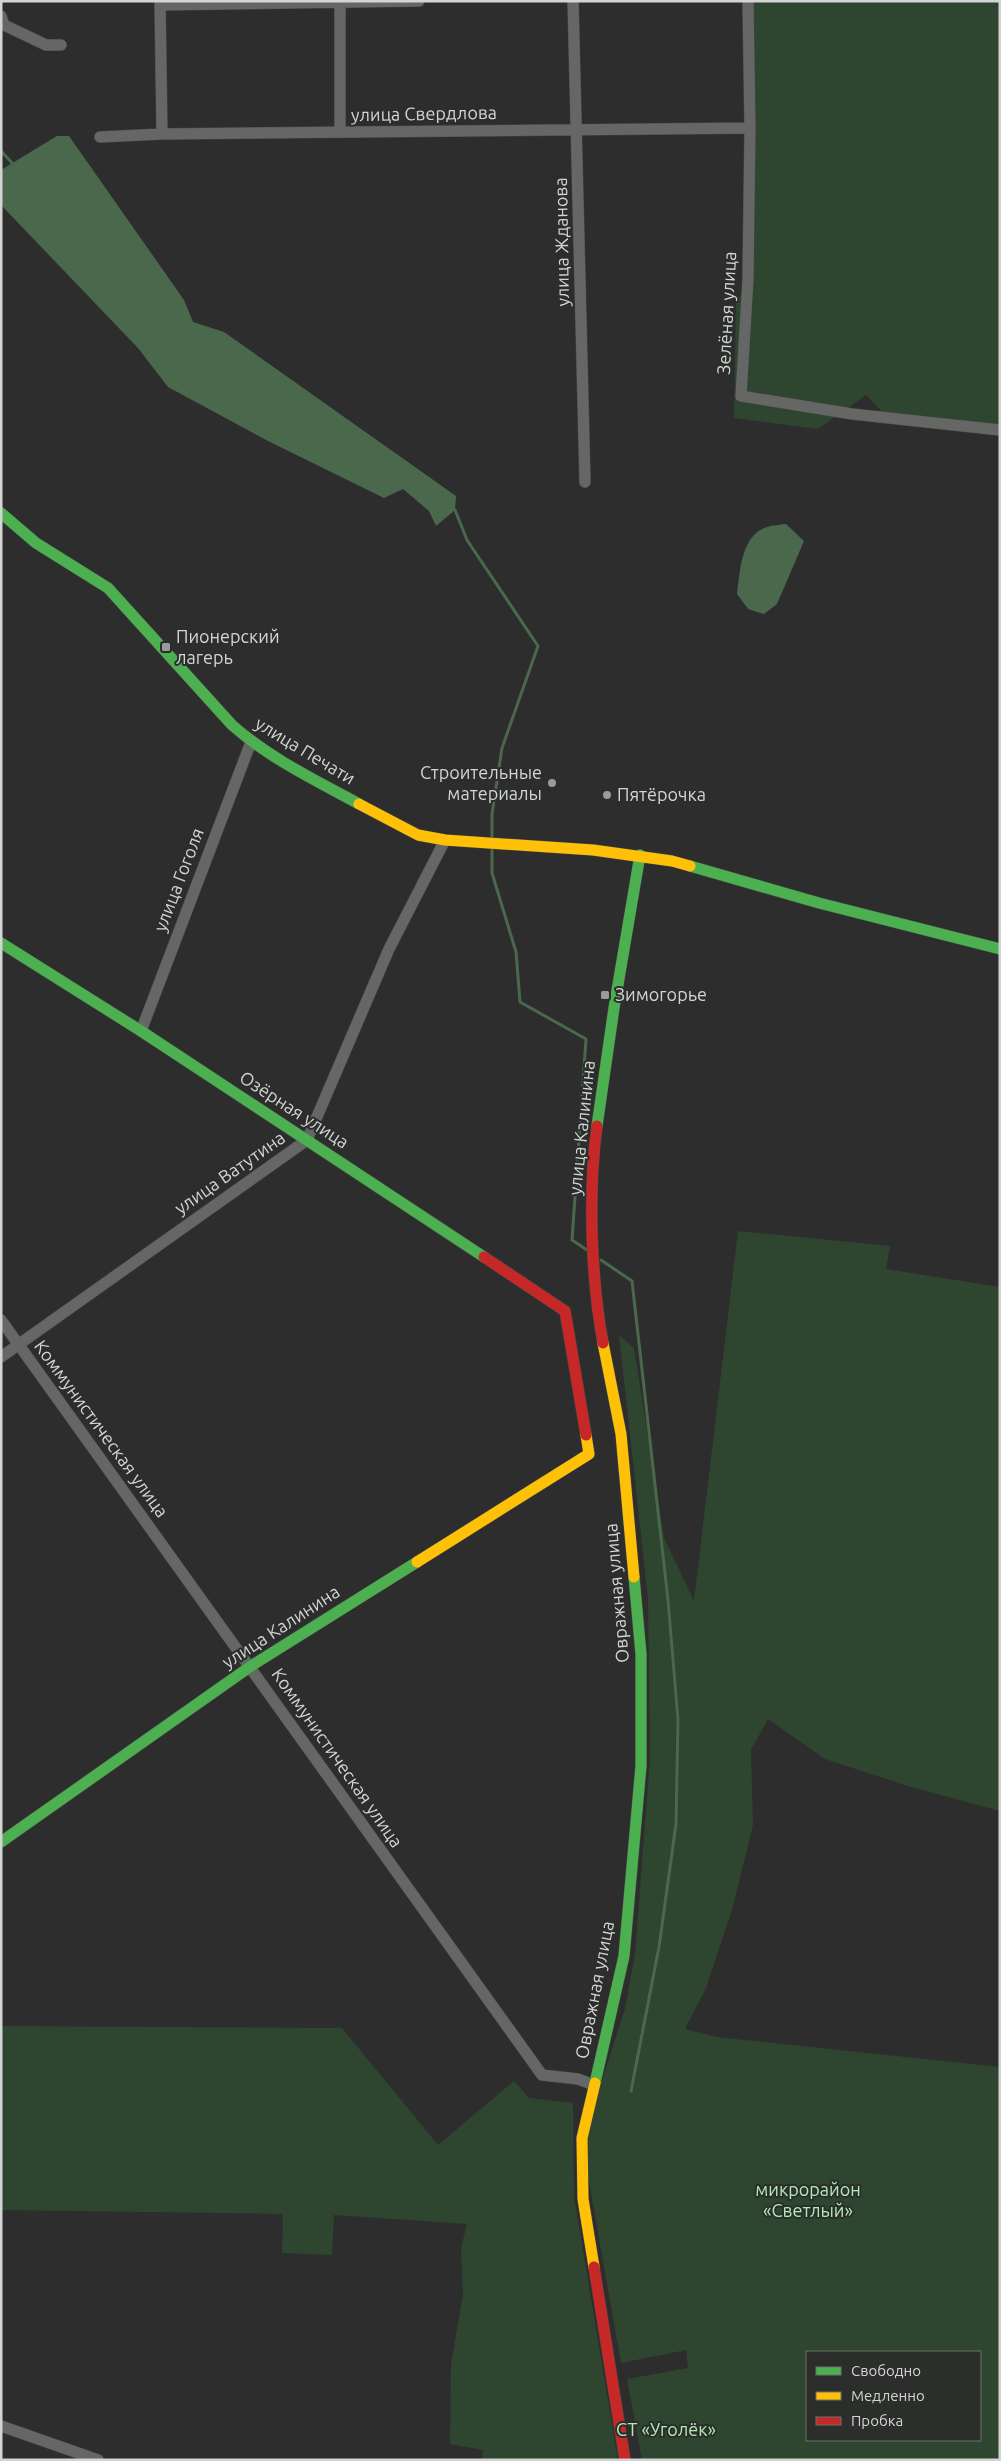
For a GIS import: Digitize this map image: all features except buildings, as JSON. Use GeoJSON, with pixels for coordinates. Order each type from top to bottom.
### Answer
{"type":"FeatureCollection","features":[{"type":"Feature","properties":{"kind":"street"},"geometry":{"type":"LineString","coordinates":[[162,134],[160,3],[419,1]]}},
{"type":"Feature","properties":{"kind":"street","name":"улица Жданова"},"geometry":{"type":"LineString","coordinates":[[573,1],[585,482]]}},
{"type":"Feature","properties":{"kind":"street","name":"Зелёная улица"},"geometry":{"type":"LineString","coordinates":[[748,1],[750,128],[748,279],[741,396],[852,414],[1000,430]]}},
{"type":"Feature","properties":{"kind":"street"},"geometry":{"type":"LineString","coordinates":[[340,2],[340,132]]}},
{"type":"Feature","properties":{"kind":"street"},"geometry":{"type":"LineString","coordinates":[[1,16],[4,25],[46,45],[61,45]]}},
{"type":"Feature","properties":{"kind":"street","name":"улица Свердлова"},"geometry":{"type":"LineString","coordinates":[[100,137],[162,134],[750,128]]}},
{"type":"Feature","properties":{"kind":"street","name":"улица Печати"},"geometry":{"type":"LineString","coordinates":[[1,513],[36,543],[108,588],[232,725],[251,742],[294,769],[418,835],[445,840],[640,855],[704,868],[819,903],[1000,949]]}},
{"type":"Feature","properties":{"kind":"street","name":"улица Гоголя"},"geometry":{"type":"LineString","coordinates":[[141,1031],[251,742]]}},
{"type":"Feature","properties":{"kind":"street","name":"улица Ватутина"},"geometry":{"type":"LineString","coordinates":[[1,1357],[307,1140],[389,949],[445,840]]}},
{"type":"Feature","properties":{"kind":"street","name":"улица Калинина"},"geometry":{"type":"LineString","coordinates":[[621,1434],[598,1316],[592,1212],[593,1155],[614,1008],[640,855]]}},
{"type":"Feature","properties":{"kind":"street","name":"Озёрная улица"},"geometry":{"type":"LineString","coordinates":[[1,943],[141,1031],[565,1311],[589,1454]]}},
{"type":"Feature","properties":{"kind":"street","name":"Коммунистическая улица"},"geometry":{"type":"LineString","coordinates":[[1,1320],[251,1666],[542,2075],[578,2079],[594,2085]]}},
{"type":"Feature","properties":{"kind":"street","name":"Овражная улица"},"geometry":{"type":"LineString","coordinates":[[621,1434],[641,1654],[641,1766],[624,1956],[582,2138],[583,2199],[626,2460]]}},
{"type":"Feature","properties":{"kind":"street","name":"улица Калинина"},"geometry":{"type":"LineString","coordinates":[[1,1842],[251,1666],[589,1454]]}},
{"type":"Feature","properties":{"kind":"street"},"geometry":{"type":"LineString","coordinates":[[1,2426],[98,2460]]}},
{"type":"Feature","properties":{"kind":"green space"},"geometry":{"type":"Polygon","coordinates":[[[752,1],[1000,1],[1000,436],[893,423],[866,395],[818,429],[734,418],[736,301],[754,280],[752,1]]]}},
{"type":"Feature","properties":{"kind":"green space"},"geometry":{"type":"Polygon","coordinates":[[[738,1231],[890,1246],[886,1269],[1000,1287],[1000,1811],[911,1787],[825,1759],[768,1719],[751,1750],[753,1825],[732,1910],[706,1988],[685,2029],[717,2037],[1000,2067],[1000,2460],[642,2460],[627,2379],[688,2368],[686,2350],[621,2363],[582,2142],[625,2009],[635,1954],[650,1759],[648,1599],[619,1335],[634,1348],[664,1538],[694,1601],[738,1231]]]}},
{"type":"Feature","properties":{"kind":"green space"},"geometry":{"type":"Polygon","coordinates":[[[1,2026],[342,2028],[438,2145],[514,2081],[529,2098],[573,2103],[574,2196],[618,2460],[482,2460],[483,2450],[450,2444],[451,2364],[463,2294],[461,2248],[467,2224],[334,2215],[332,2255],[282,2253],[283,2214],[1,2210],[1,2026]]]}},
{"type":"Feature","properties":{"kind":"shaded area"},"geometry":{"type":"Polygon","coordinates":[[[57,136],[69,136],[184,300],[193,322],[224,332],[456,496],[455,510],[436,526],[429,511],[403,489],[384,498],[268,441],[168,387],[138,348],[1,205],[1,170],[57,136]]]}},
{"type":"Feature","properties":{"kind":"shaded area"},"geometry":{"type":"Polygon","coordinates":[[[786,524],[804,541],[777,604],[764,614],[748,609],[737,594],[743,555],[747,546],[758,531],[769,526],[786,524]]]}},
{"type":"Feature","properties":{"kind":"waterway"},"geometry":{"type":"LineString","coordinates":[[1,151],[15,166]]}},
{"type":"Feature","properties":{"kind":"waterway"},"geometry":{"type":"LineString","coordinates":[[452,508],[455,510],[467,540],[538,646],[502,748],[492,814],[492,837]]}},
{"type":"Feature","properties":{"kind":"waterway"},"geometry":{"type":"LineString","coordinates":[[492,848],[492,873],[516,952],[520,1002],[586,1039],[572,1240],[590,1252]]}},
{"type":"Feature","properties":{"kind":"waterway"},"geometry":{"type":"LineString","coordinates":[[601,1260],[632,1281],[668,1600],[678,1720],[676,1824],[659,1947],[631,2091]]}},
{"type":"Feature","properties":{"kind":"traffic: fast"},"geometry":{"type":"LineString","coordinates":[[1,513],[36,543],[108,588],[232,725],[246,737],[293,768],[359,804]]}},
{"type":"Feature","properties":{"kind":"traffic: fast"},"geometry":{"type":"LineString","coordinates":[[597,1126],[614,1008],[640,855]]}},
{"type":"Feature","properties":{"kind":"traffic: fast"},"geometry":{"type":"LineString","coordinates":[[690,866],[819,903],[1000,949]]}},
{"type":"Feature","properties":{"kind":"traffic: fast"},"geometry":{"type":"LineString","coordinates":[[1,943],[141,1031],[484,1257]]}},
{"type":"Feature","properties":{"kind":"traffic: fast"},"geometry":{"type":"LineString","coordinates":[[1,1842],[251,1666],[417,1562]]}},
{"type":"Feature","properties":{"kind":"traffic: fast"},"geometry":{"type":"LineString","coordinates":[[595,2083],[624,1956],[641,1766],[641,1654],[634,1577]]}},
{"type":"Feature","properties":{"kind":"traffic: slow"},"geometry":{"type":"LineString","coordinates":[[359,804],[418,835],[445,840],[593,850],[672,861],[690,866]]}},
{"type":"Feature","properties":{"kind":"traffic: slow"},"geometry":{"type":"LineString","coordinates":[[603,1343],[621,1434],[634,1577]]}},
{"type":"Feature","properties":{"kind":"traffic: slow"},"geometry":{"type":"LineString","coordinates":[[417,1562],[589,1454],[586,1435]]}},
{"type":"Feature","properties":{"kind":"traffic: slow"},"geometry":{"type":"LineString","coordinates":[[594,2267],[583,2199],[582,2138],[595,2083]]}},
{"type":"Feature","properties":{"kind":"traffic: jam"},"geometry":{"type":"LineString","coordinates":[[597,1126],[592,1178],[592,1234],[593,1263],[603,1343]]}},
{"type":"Feature","properties":{"kind":"traffic: jam"},"geometry":{"type":"LineString","coordinates":[[484,1257],[565,1311],[586,1435]]}},
{"type":"Feature","properties":{"kind":"traffic: jam"},"geometry":{"type":"LineString","coordinates":[[594,2267],[625,2460]]}},
{"type":"Feature","properties":{"kind":"place","name":"Пионерский лагерь"},"geometry":{"type":"Point","coordinates":[166,647]}},
{"type":"Feature","properties":{"kind":"place","name":"Строительные материалы"},"geometry":{"type":"Point","coordinates":[552,783]}},
{"type":"Feature","properties":{"kind":"place","name":"Пятёрочка"},"geometry":{"type":"Point","coordinates":[607,795]}},
{"type":"Feature","properties":{"kind":"place","name":"Зимогорье"},"geometry":{"type":"Point","coordinates":[605,995]}},
{"type":"Feature","properties":{"kind":"park label","name":"микрорайон «Светлый»"},"geometry":{"type":"Point","coordinates":[808,2200]}},
{"type":"Feature","properties":{"kind":"park label","name":"СТ «Уголёк»"},"geometry":{"type":"Point","coordinates":[666,2430]}}]}
